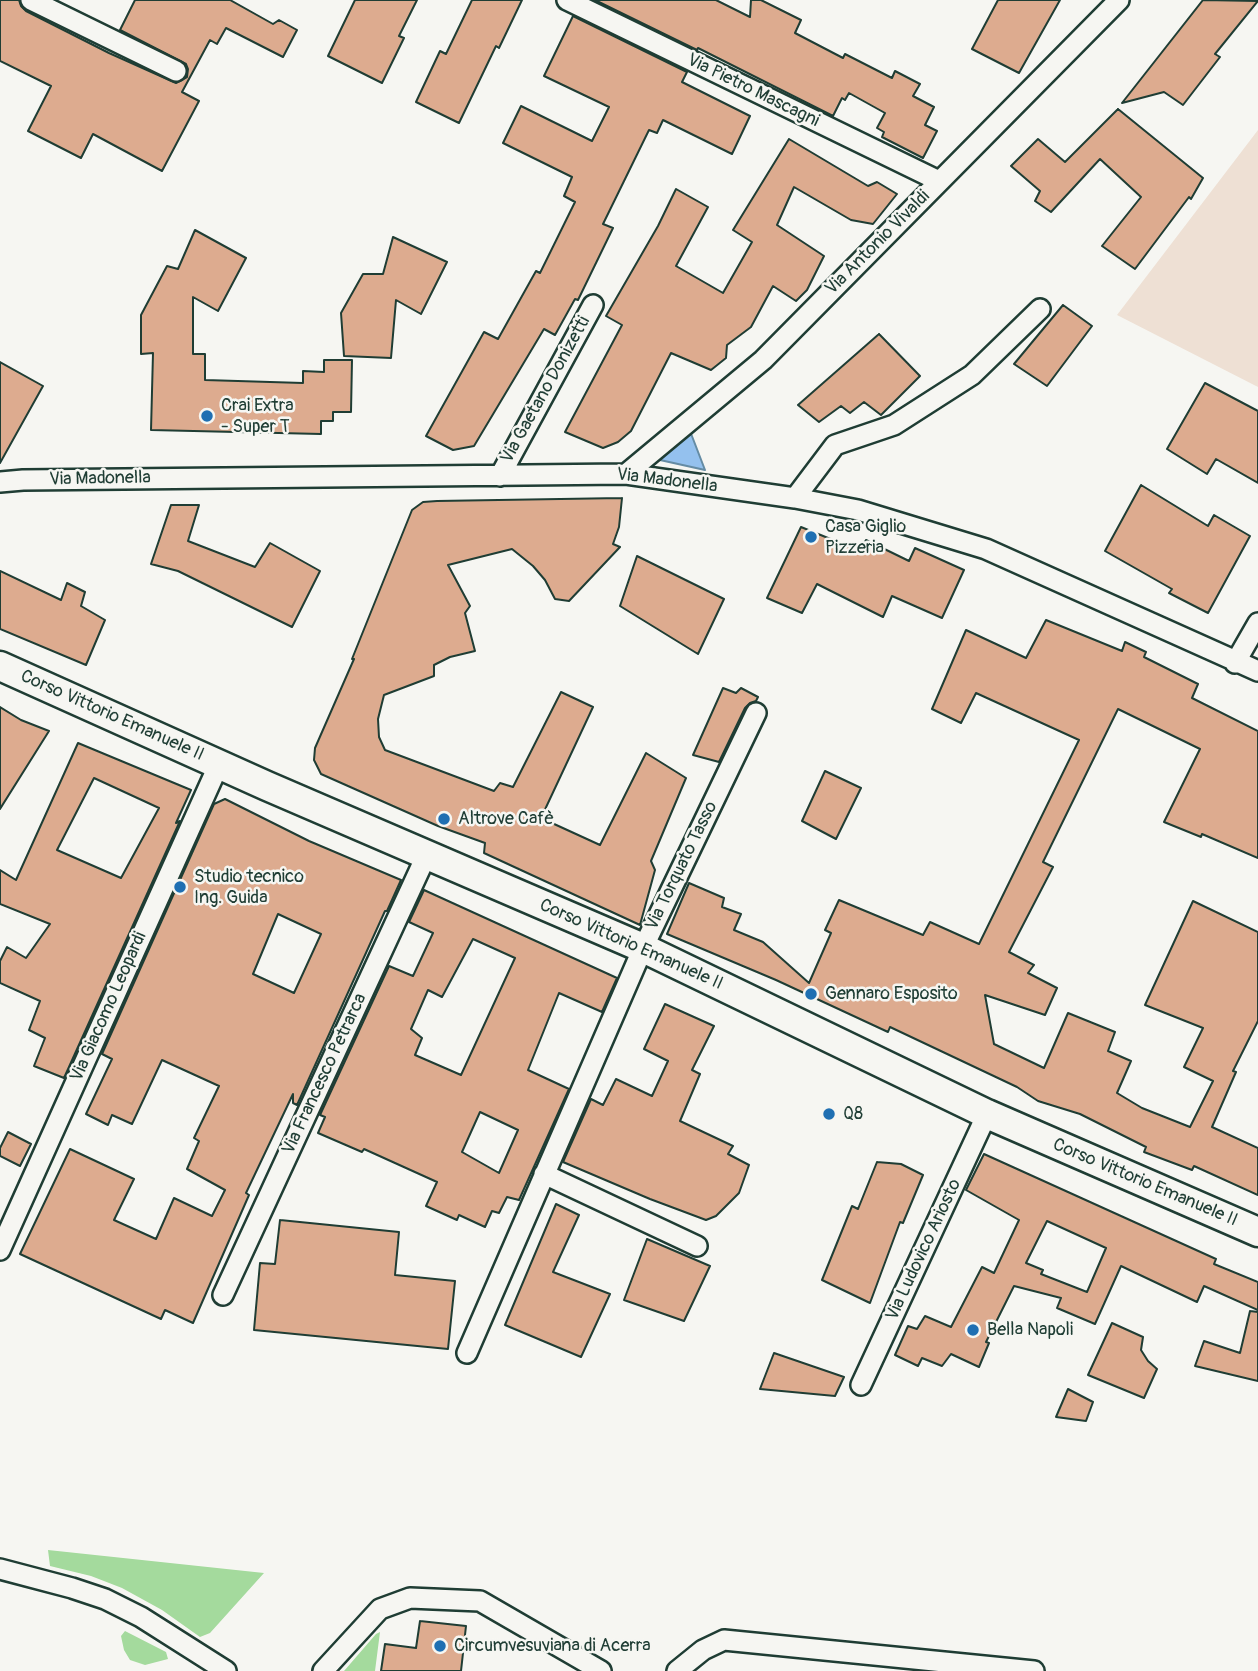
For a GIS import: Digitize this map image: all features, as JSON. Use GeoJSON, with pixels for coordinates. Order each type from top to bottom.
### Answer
{"type":"FeatureCollection","features":[{"type":"Feature","properties":{"kind":"main road","name":"Corso Vittorio Emanuele II"},"geometry":{"type":"LineString","coordinates":[[0,666],[643,948],[987,1114],[1258,1232]]}},
{"type":"Feature","properties":{"kind":"street"},"geometry":{"type":"LineString","coordinates":[[31,0],[176,71]]}},
{"type":"Feature","properties":{"kind":"street","name":"Via Pietro Mascagni"},"geometry":{"type":"LineString","coordinates":[[567,0],[939,181]]}},
{"type":"Feature","properties":{"kind":"street","name":"Via Antonio Vivaldi"},"geometry":{"type":"LineString","coordinates":[[626,474],[764,360],[1119,0]]}},
{"type":"Feature","properties":{"kind":"street","name":"Via Gaetano Donizetti"},"geometry":{"type":"LineString","coordinates":[[500,476],[593,305]]}},
{"type":"Feature","properties":{"kind":"street"},"geometry":{"type":"LineString","coordinates":[[795,498],[835,445],[894,425],[972,375],[1041,309]]}},
{"type":"Feature","properties":{"kind":"street","name":"Via Madonella"},"geometry":{"type":"LineString","coordinates":[[0,482],[366,475],[626,474],[795,498],[858,510],[986,550],[1258,671]]}},
{"type":"Feature","properties":{"kind":"street"},"geometry":{"type":"LineString","coordinates":[[1235,663],[1258,623]]}},
{"type":"Feature","properties":{"kind":"street","name":"Via Torquato Tasso"},"geometry":{"type":"LineString","coordinates":[[467,1353],[643,948],[756,713]]}},
{"type":"Feature","properties":{"kind":"street","name":"Via Giacomo Leopardi"},"geometry":{"type":"LineString","coordinates":[[0,1250],[219,764]]}},
{"type":"Feature","properties":{"kind":"street","name":"Via Francesco Petrarca"},"geometry":{"type":"LineString","coordinates":[[223,1295],[426,854]]}},
{"type":"Feature","properties":{"kind":"street","name":"Via Ludovico Ariosto"},"geometry":{"type":"LineString","coordinates":[[861,1385],[987,1114]]}},
{"type":"Feature","properties":{"kind":"street"},"geometry":{"type":"LineString","coordinates":[[544,1174],[697,1246]]}},
{"type":"Feature","properties":{"kind":"street"},"geometry":{"type":"LineString","coordinates":[[0,1569],[105,1599],[141,1617],[226,1671]]}},
{"type":"Feature","properties":{"kind":"street"},"geometry":{"type":"LineString","coordinates":[[323,1671],[380,1609],[410,1598],[480,1601],[601,1671]]}},
{"type":"Feature","properties":{"kind":"street"},"geometry":{"type":"LineString","coordinates":[[677,1671],[703,1650],[724,1640],[1034,1671]]}},
{"type":"Feature","properties":{"kind":"shaded area"},"geometry":{"type":"Polygon","coordinates":[[[1258,130],[1258,387],[1117,315],[1258,130]]]}},
{"type":"Feature","properties":{"kind":"green space"},"geometry":{"type":"Polygon","coordinates":[[[48,1550],[264,1573],[210,1633],[200,1637],[162,1610],[122,1588],[91,1576],[50,1566],[48,1550]]]}},
{"type":"Feature","properties":{"kind":"green space"},"geometry":{"type":"Polygon","coordinates":[[[125,1631],[166,1652],[168,1659],[145,1665],[130,1660],[124,1650],[121,1636],[125,1631]]]}},
{"type":"Feature","properties":{"kind":"green space"},"geometry":{"type":"Polygon","coordinates":[[[380,1632],[375,1671],[344,1671],[376,1634],[380,1632]]]}},
{"type":"Feature","properties":{"kind":"water"},"geometry":{"type":"Polygon","coordinates":[[[690,431],[705,470],[660,460],[690,431]]]}},
{"type":"Feature","properties":{"kind":"building"},"geometry":{"type":"Polygon","coordinates":[[[0,0],[19,0],[26,11],[176,83],[187,77],[186,64],[120,30],[135,0],[230,0],[273,24],[279,20],[297,30],[283,57],[226,28],[217,44],[210,40],[182,92],[199,101],[162,171],[93,134],[81,158],[28,131],[51,86],[0,61],[0,0]]]}},
{"type":"Feature","properties":{"kind":"building"},"geometry":{"type":"Polygon","coordinates":[[[355,0],[417,0],[399,36],[404,38],[382,83],[328,56],[355,0]]]}},
{"type":"Feature","properties":{"kind":"building"},"geometry":{"type":"Polygon","coordinates":[[[472,0],[522,0],[499,48],[496,46],[459,123],[416,102],[440,51],[446,54],[472,0]]]}},
{"type":"Feature","properties":{"kind":"building"},"geometry":{"type":"Polygon","coordinates":[[[595,0],[716,0],[750,17],[751,0],[761,0],[801,20],[795,33],[843,58],[845,54],[892,78],[895,71],[920,84],[913,96],[934,107],[925,125],[937,131],[923,158],[882,137],[884,132],[877,128],[885,113],[849,93],[845,100],[842,98],[833,116],[595,0]]]}},
{"type":"Feature","properties":{"kind":"building"},"geometry":{"type":"Polygon","coordinates":[[[998,0],[1060,0],[1019,73],[972,49],[998,0]]]}},
{"type":"Feature","properties":{"kind":"building"},"geometry":{"type":"Polygon","coordinates":[[[1203,0],[1258,1],[1215,54],[1220,57],[1183,105],[1164,92],[1122,103],[1203,0]]]}},
{"type":"Feature","properties":{"kind":"building"},"geometry":{"type":"Polygon","coordinates":[[[573,16],[687,72],[682,82],[750,116],[732,154],[663,120],[657,133],[649,130],[603,224],[613,228],[578,300],[575,299],[555,335],[544,329],[474,446],[453,450],[426,436],[484,332],[498,339],[536,271],[540,273],[575,202],[564,196],[572,177],[503,143],[521,106],[592,141],[609,107],[544,76],[573,16]]]}},
{"type":"Feature","properties":{"kind":"building"},"geometry":{"type":"Polygon","coordinates":[[[1118,109],[1203,178],[1191,199],[1189,197],[1135,269],[1102,246],[1141,197],[1100,159],[1051,212],[1035,201],[1040,191],[1011,166],[1038,139],[1065,162],[1118,109]]]}},
{"type":"Feature","properties":{"kind":"building"},"geometry":{"type":"Polygon","coordinates":[[[789,139],[868,186],[877,182],[897,194],[873,224],[851,220],[794,187],[777,225],[824,256],[807,290],[796,301],[773,286],[751,327],[727,345],[726,358],[711,370],[671,353],[631,431],[618,442],[603,448],[565,432],[622,325],[606,316],[676,189],[708,207],[676,266],[723,293],[752,242],[733,230],[789,139]]]}},
{"type":"Feature","properties":{"kind":"building"},"geometry":{"type":"Polygon","coordinates":[[[195,230],[246,258],[218,311],[193,297],[193,354],[205,354],[205,380],[303,383],[303,371],[324,372],[324,360],[352,360],[351,412],[333,412],[333,421],[321,421],[321,434],[151,430],[153,353],[141,354],[141,315],[167,266],[178,269],[195,230]]]}},
{"type":"Feature","properties":{"kind":"building"},"geometry":{"type":"Polygon","coordinates":[[[393,237],[447,262],[421,314],[396,300],[391,358],[344,356],[341,313],[363,274],[383,274],[393,237]]]}},
{"type":"Feature","properties":{"kind":"building"},"geometry":{"type":"Polygon","coordinates":[[[1063,305],[1092,326],[1047,386],[1014,364],[1063,305]]]}},
{"type":"Feature","properties":{"kind":"building"},"geometry":{"type":"Polygon","coordinates":[[[879,334],[920,376],[881,415],[864,402],[850,413],[841,406],[819,422],[798,405],[879,334]]]}},
{"type":"Feature","properties":{"kind":"building"},"geometry":{"type":"Polygon","coordinates":[[[0,362],[43,386],[0,463],[0,362]]]}},
{"type":"Feature","properties":{"kind":"building"},"geometry":{"type":"Polygon","coordinates":[[[1205,383],[1258,411],[1258,483],[1216,459],[1207,474],[1167,449],[1205,383]]]}},
{"type":"Feature","properties":{"kind":"building"},"geometry":{"type":"Polygon","coordinates":[[[1141,485],[1208,526],[1214,515],[1250,536],[1208,613],[1169,593],[1172,589],[1105,551],[1141,485]]]}},
{"type":"Feature","properties":{"kind":"building"},"geometry":{"type":"Polygon","coordinates":[[[622,498],[619,527],[613,544],[620,547],[569,601],[555,599],[545,580],[533,566],[512,549],[448,565],[470,606],[465,613],[475,651],[450,657],[434,665],[434,676],[384,695],[378,719],[379,737],[385,750],[494,791],[500,783],[513,787],[561,692],[593,707],[541,818],[600,845],[646,753],[686,778],[651,861],[655,870],[640,925],[484,853],[485,843],[438,826],[321,774],[314,760],[315,748],[354,659],[412,510],[423,502],[437,501],[622,498]]]}},
{"type":"Feature","properties":{"kind":"building"},"geometry":{"type":"Polygon","coordinates":[[[171,505],[199,505],[188,541],[255,567],[270,543],[320,571],[292,627],[178,571],[151,564],[171,505]]]}},
{"type":"Feature","properties":{"kind":"building"},"geometry":{"type":"Polygon","coordinates":[[[801,527],[860,551],[866,540],[909,561],[915,548],[964,570],[942,618],[892,596],[883,617],[817,584],[802,613],[767,598],[801,527]]]}},
{"type":"Feature","properties":{"kind":"building"},"geometry":{"type":"Polygon","coordinates":[[[637,556],[724,599],[698,654],[620,606],[637,556]]]}},
{"type":"Feature","properties":{"kind":"building"},"geometry":{"type":"Polygon","coordinates":[[[0,571],[61,600],[67,583],[85,592],[81,606],[105,620],[86,665],[0,629],[0,571]]]}},
{"type":"Feature","properties":{"kind":"building"},"geometry":{"type":"Polygon","coordinates":[[[1046,620],[1122,651],[1125,642],[1146,652],[1144,657],[1198,684],[1192,698],[1258,731],[1258,858],[1202,834],[1201,837],[1164,822],[1200,749],[1118,709],[1043,862],[1053,867],[1009,952],[1034,965],[1028,973],[1057,988],[1045,1015],[985,995],[994,1044],[1044,1068],[1068,1013],[1115,1032],[1108,1051],[1131,1061],[1117,1093],[1142,1108],[1190,1127],[1213,1081],[1184,1067],[1203,1028],[1145,1005],[1193,901],[1258,932],[1258,1021],[1233,1071],[1236,1072],[1212,1127],[1258,1148],[1258,1195],[1194,1166],[1192,1170],[1144,1152],[1146,1147],[1080,1114],[1038,1101],[1017,1087],[890,1027],[888,1032],[776,980],[667,934],[689,883],[724,898],[722,907],[741,914],[734,930],[763,942],[809,983],[831,933],[825,930],[839,900],[923,935],[930,922],[979,944],[1079,740],[976,693],[961,723],[932,709],[966,630],[1026,658],[1046,620]]]}},
{"type":"Feature","properties":{"kind":"building"},"geometry":{"type":"Polygon","coordinates":[[[723,688],[736,693],[741,688],[758,697],[745,708],[719,762],[693,755],[723,688]]]}},
{"type":"Feature","properties":{"kind":"building"},"geometry":{"type":"Polygon","coordinates":[[[0,707],[21,720],[49,731],[0,809],[0,707]]]}},
{"type":"Feature","properties":{"kind":"building"},"geometry":{"type":"Polygon","coordinates":[[[78,743],[191,790],[176,823],[180,821],[64,1078],[34,1066],[45,1038],[29,1030],[40,1001],[0,983],[0,961],[7,947],[26,958],[50,924],[0,904],[0,870],[16,880],[78,743]],[[94,778],[57,850],[121,878],[159,808],[94,778]]]}},
{"type":"Feature","properties":{"kind":"building"},"geometry":{"type":"Polygon","coordinates":[[[825,771],[861,788],[836,839],[802,821],[825,771]]]}},
{"type":"Feature","properties":{"kind":"building"},"geometry":{"type":"Polygon","coordinates":[[[225,799],[309,841],[401,880],[297,1105],[293,1103],[293,1094],[246,1193],[249,1195],[193,1323],[165,1310],[161,1319],[20,1254],[70,1149],[134,1179],[114,1220],[156,1239],[174,1198],[212,1216],[225,1190],[187,1169],[199,1141],[194,1138],[219,1086],[162,1060],[132,1124],[112,1115],[108,1125],[86,1114],[112,1059],[102,1054],[214,804],[225,799]],[[278,914],[253,974],[294,993],[321,934],[278,914]]]}},
{"type":"Feature","properties":{"kind":"building"},"geometry":{"type":"Polygon","coordinates":[[[424,890],[617,978],[602,1012],[559,993],[528,1070],[569,1089],[519,1200],[507,1197],[499,1213],[492,1211],[485,1227],[459,1215],[457,1220],[426,1206],[437,1182],[364,1149],[362,1152],[318,1133],[325,1117],[320,1115],[389,966],[413,976],[433,933],[409,922],[424,890]],[[473,939],[442,997],[428,990],[411,1029],[422,1038],[415,1055],[461,1075],[515,958],[473,939]],[[480,1112],[462,1152],[499,1173],[518,1130],[480,1112]]]}},
{"type":"Feature","properties":{"kind":"building"},"geometry":{"type":"Polygon","coordinates":[[[665,1004],[714,1026],[692,1070],[700,1074],[680,1121],[733,1146],[728,1154],[749,1165],[739,1193],[716,1216],[706,1220],[563,1162],[591,1099],[603,1105],[616,1079],[652,1096],[668,1061],[644,1049],[665,1004]]]}},
{"type":"Feature","properties":{"kind":"building"},"geometry":{"type":"Polygon","coordinates":[[[8,1132],[31,1144],[20,1166],[0,1156],[0,1148],[8,1132]]]}},
{"type":"Feature","properties":{"kind":"building"},"geometry":{"type":"Polygon","coordinates":[[[984,1154],[1216,1259],[1214,1264],[1258,1282],[1258,1310],[1204,1286],[1197,1302],[1121,1266],[1095,1324],[1057,1308],[1061,1298],[1014,1286],[986,1342],[989,1343],[979,1367],[951,1354],[942,1366],[922,1358],[918,1366],[895,1355],[908,1326],[917,1329],[925,1316],[951,1327],[982,1267],[994,1273],[1019,1220],[966,1190],[984,1154]],[[1047,1221],[1026,1263],[1043,1270],[1041,1274],[1087,1292],[1106,1248],[1047,1221]]]}},
{"type":"Feature","properties":{"kind":"building"},"geometry":{"type":"Polygon","coordinates":[[[877,1162],[901,1164],[923,1175],[903,1223],[900,1222],[870,1303],[822,1280],[852,1206],[858,1209],[877,1162]]]}},
{"type":"Feature","properties":{"kind":"building"},"geometry":{"type":"Polygon","coordinates":[[[556,1204],[579,1215],[553,1272],[610,1294],[581,1357],[505,1325],[556,1204]]]}},
{"type":"Feature","properties":{"kind":"building"},"geometry":{"type":"Polygon","coordinates":[[[280,1220],[399,1232],[395,1275],[455,1281],[448,1349],[254,1330],[260,1263],[275,1264],[280,1220]]]}},
{"type":"Feature","properties":{"kind":"building"},"geometry":{"type":"Polygon","coordinates":[[[647,1239],[710,1266],[684,1321],[624,1300],[647,1239]]]}},
{"type":"Feature","properties":{"kind":"building"},"geometry":{"type":"Polygon","coordinates":[[[1250,1311],[1258,1312],[1258,1381],[1195,1366],[1204,1341],[1240,1353],[1250,1311]]]}},
{"type":"Feature","properties":{"kind":"building"},"geometry":{"type":"Polygon","coordinates":[[[1112,1323],[1143,1337],[1141,1350],[1157,1369],[1144,1398],[1088,1375],[1112,1323]]]}},
{"type":"Feature","properties":{"kind":"building"},"geometry":{"type":"Polygon","coordinates":[[[774,1353],[844,1377],[835,1396],[760,1389],[774,1353]]]}},
{"type":"Feature","properties":{"kind":"building"},"geometry":{"type":"Polygon","coordinates":[[[1068,1389],[1093,1402],[1086,1421],[1056,1417],[1068,1389]]]}},
{"type":"Feature","properties":{"kind":"building","name":"Circumvesuviana di Acerra"},"geometry":{"type":"Polygon","coordinates":[[[420,1621],[466,1626],[461,1671],[381,1671],[385,1644],[416,1648],[420,1621]]]}},
{"type":"Feature","properties":{"kind":"place","name":"Crai Extra - Super T"},"geometry":{"type":"Point","coordinates":[207,416]}},
{"type":"Feature","properties":{"kind":"place","name":"Casa Giglio Pizzeria"},"geometry":{"type":"Point","coordinates":[811,537]}},
{"type":"Feature","properties":{"kind":"place","name":"Altrove Cafè"},"geometry":{"type":"Point","coordinates":[444,819]}},
{"type":"Feature","properties":{"kind":"place","name":"Studio tecnico Ing. Guida"},"geometry":{"type":"Point","coordinates":[180,887]}},
{"type":"Feature","properties":{"kind":"place","name":"Gennaro Esposito"},"geometry":{"type":"Point","coordinates":[811,994]}},
{"type":"Feature","properties":{"kind":"place","name":"Q8"},"geometry":{"type":"Point","coordinates":[829,1114]}},
{"type":"Feature","properties":{"kind":"place","name":"Bella Napoli"},"geometry":{"type":"Point","coordinates":[973,1330]}},
{"type":"Feature","properties":{"kind":"place","name":"Circumvesuviana di Acerra"},"geometry":{"type":"Point","coordinates":[440,1646]}}]}
